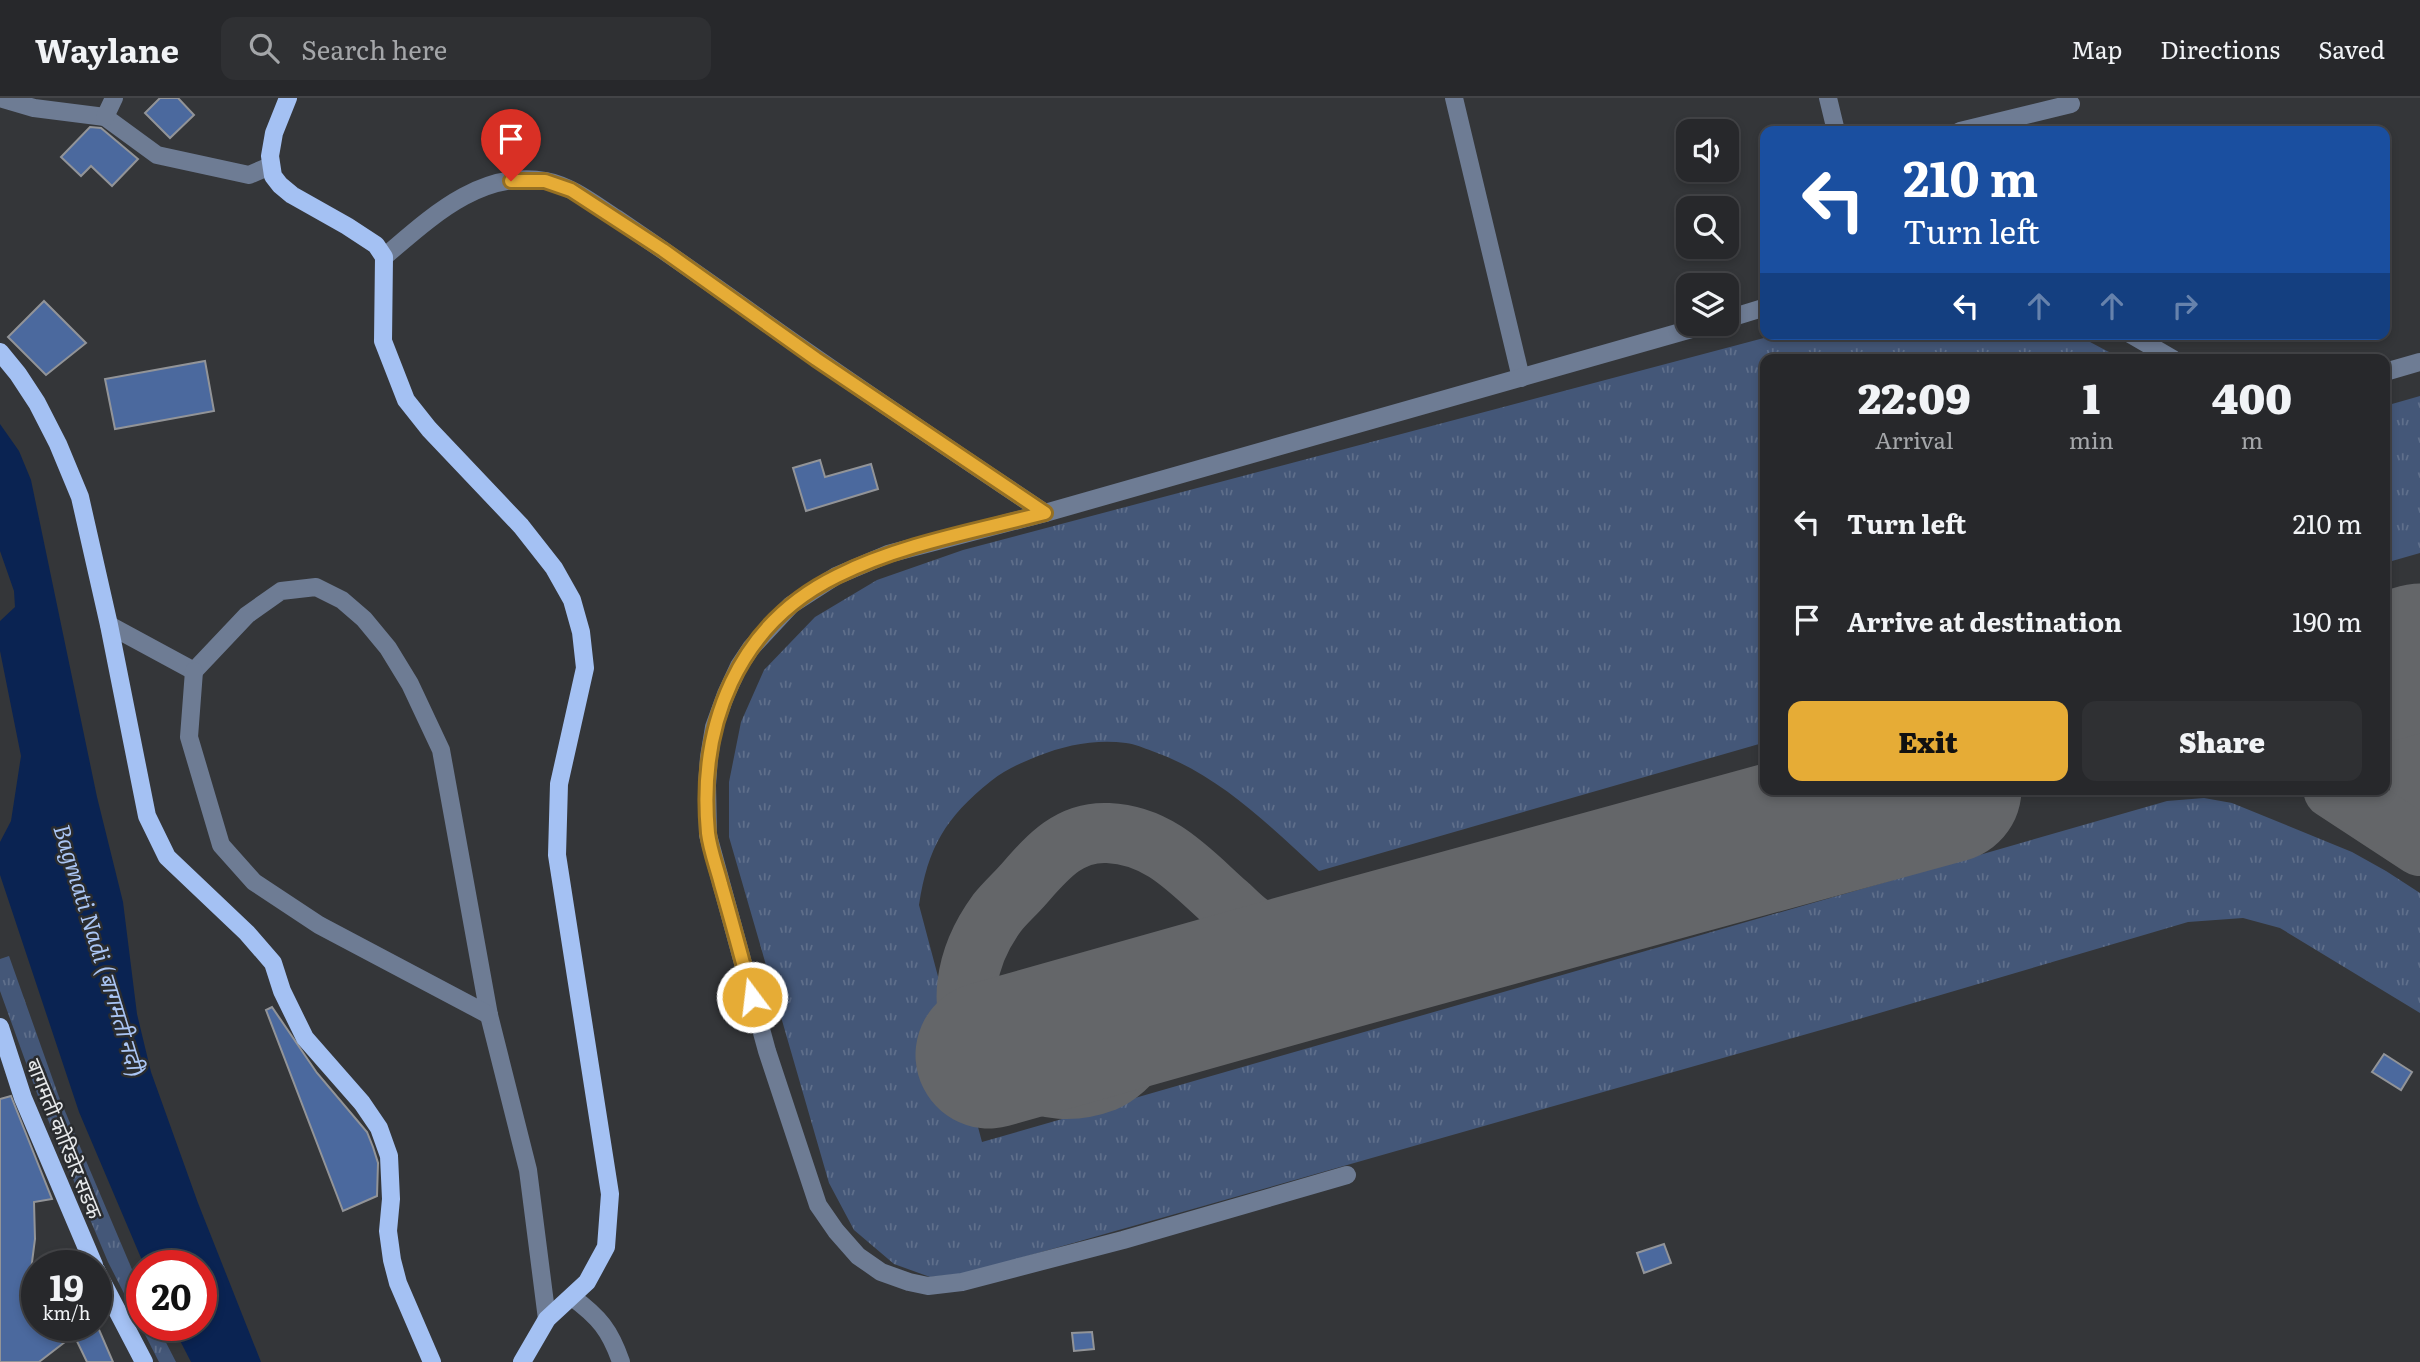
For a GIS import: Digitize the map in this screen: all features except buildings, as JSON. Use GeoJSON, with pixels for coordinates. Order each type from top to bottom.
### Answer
{"type":"FeatureCollection","features":[{"type":"Feature","properties":{"kind":"main road"},"geometry":{"type":"LineString","coordinates":[[288,98],[274,133],[270,166],[280,185],[292,195],[376,245],[384,257],[383,341],[406,400],[429,429],[521,526],[554,568],[572,600],[581,632],[585,668],[559,784],[557,855],[610,1194],[606,1247],[587,1282],[547,1320],[522,1362]]}},
{"type":"Feature","properties":{"kind":"main road"},"geometry":{"type":"LineString","coordinates":[[0,352],[37,403],[80,497],[147,816],[167,857],[247,933],[273,963],[282,991],[305,1038],[362,1103],[379,1128],[388,1156],[391,1199],[388,1231],[392,1260],[398,1283],[432,1362]]}},
{"type":"Feature","properties":{"kind":"main road","name":"बागमती कोरिडोर सडक"},"geometry":{"type":"LineString","coordinates":[[0,1027],[5,1061],[87,1250]]}},
{"type":"Feature","properties":{"kind":"main road","name":"बागमती कोरिडोर सडक"},"geometry":{"type":"LineString","coordinates":[[112,1301],[144,1362]]}},
{"type":"Feature","properties":{"kind":"street"},"geometry":{"type":"LineString","coordinates":[[0,98],[34,108],[105,117],[157,155],[249,175],[270,166]]}},
{"type":"Feature","properties":{"kind":"street"},"geometry":{"type":"LineString","coordinates":[[105,117],[114,98]]}},
{"type":"Feature","properties":{"kind":"street"},"geometry":{"type":"LineString","coordinates":[[1454,98],[1521,378]]}},
{"type":"Feature","properties":{"kind":"street"},"geometry":{"type":"LineString","coordinates":[[1828,98],[1835,126]]}},
{"type":"Feature","properties":{"kind":"street"},"geometry":{"type":"LineString","coordinates":[[1981,126],[2071,104]]}},
{"type":"Feature","properties":{"kind":"street"},"geometry":{"type":"LineString","coordinates":[[384,257],[436,213],[471,192],[511,181],[545,181],[571,190],[663,250],[816,359],[1045,513]]}},
{"type":"Feature","properties":{"kind":"street"},"geometry":{"type":"LineString","coordinates":[[1739,315],[1760,309]]}},
{"type":"Feature","properties":{"kind":"street"},"geometry":{"type":"LineString","coordinates":[[1347,1175],[1123,1240],[962,1282],[928,1286],[881,1272],[858,1256],[818,1205],[767,1051],[708,835],[706,785],[714,727],[739,666],[773,622],[791,605],[836,576],[888,554],[1045,513],[1676,333]]}},
{"type":"Feature","properties":{"kind":"street"},"geometry":{"type":"LineString","coordinates":[[2140,340],[2164,354]]}},
{"type":"Feature","properties":{"kind":"street"},"geometry":{"type":"LineString","coordinates":[[2390,371],[2420,362]]}},
{"type":"Feature","properties":{"kind":"street"},"geometry":{"type":"LineString","coordinates":[[489,1014],[319,925],[254,882],[221,845],[189,737],[194,671],[247,615],[281,592],[316,587],[342,600],[364,619],[388,648],[410,684],[441,750],[489,1014],[528,1170],[547,1320]]}},
{"type":"Feature","properties":{"kind":"street"},"geometry":{"type":"LineString","coordinates":[[109,625],[194,671]]}},
{"type":"Feature","properties":{"kind":"street"},"geometry":{"type":"LineString","coordinates":[[572,1297],[597,1316],[613,1339],[621,1362]]}},
{"type":"Feature","properties":{"kind":"green space"},"geometry":{"type":"Polygon","coordinates":[[[1760,339],[2086,340],[2113,354],[1760,354],[1760,744],[1319,871],[1261,818],[1220,787],[1176,761],[1136,745],[1092,742],[1070,746],[1032,759],[997,777],[962,808],[941,835],[928,866],[919,905],[982,1142],[2167,801],[2204,798],[2232,803],[2352,852],[2420,893],[2420,1013],[2280,928],[2243,918],[2188,922],[1849,1022],[968,1273],[930,1277],[894,1264],[854,1230],[829,1183],[729,837],[729,782],[741,722],[764,670],[815,617],[877,580],[963,550],[1760,339]]]}},
{"type":"Feature","properties":{"kind":"green space"},"geometry":{"type":"Polygon","coordinates":[[[2420,396],[2420,553],[2390,562],[2390,405],[2420,396]]]}},
{"type":"Feature","properties":{"kind":"green space"},"geometry":{"type":"Polygon","coordinates":[[[9,956],[59,1097],[126,1255],[126,1297],[112,1270],[112,1250],[103,1250],[38,1096],[0,991],[0,959],[9,956]]]}},
{"type":"Feature","properties":{"kind":"green space"},"geometry":{"type":"Polygon","coordinates":[[[148,1341],[165,1341],[176,1362],[159,1362],[148,1341]]]}},
{"type":"Feature","properties":{"kind":"water","name":"Bagmati Nadi (बागमती नदी)"},"geometry":{"type":"Polygon","coordinates":[[[0,424],[19,451],[31,480],[97,797],[123,902],[137,1014],[151,1072],[217,1250],[138,1250],[79,1112],[0,875],[0,842],[11,821],[21,756],[0,651],[0,621],[15,607],[14,591],[0,551],[0,424]]]}},
{"type":"Feature","properties":{"kind":"water"},"geometry":{"type":"Polygon","coordinates":[[[217,1251],[261,1362],[191,1362],[180,1341],[217,1341],[217,1251]]]}},
{"type":"Feature","properties":{"kind":"taxiway"},"geometry":{"type":"LineString","coordinates":[[2420,735],[2420,794]]}},
{"type":"Feature","properties":{"kind":"taxiway"},"geometry":{"type":"LineString","coordinates":[[2342,795],[2420,846]]}},
{"type":"Feature","properties":{"kind":"taxiway"},"geometry":{"type":"LineString","coordinates":[[1229,987],[1171,1024],[1113,1078],[1093,1086],[1071,1089],[1038,1085],[995,1060],[977,1038],[967,1002],[971,965],[986,929],[997,913],[1049,857],[1070,842],[1094,834],[1127,835],[1159,848],[1174,857],[1245,920],[1262,931],[1285,940],[1347,954]]}},
{"type":"Feature","properties":{"kind":"runway"},"geometry":{"type":"LineString","coordinates":[[2390,666],[2420,657]]}},
{"type":"Feature","properties":{"kind":"runway"},"geometry":{"type":"LineString","coordinates":[[989,1055],[1926,795]]}},
{"type":"Feature","properties":{"kind":"route"},"geometry":{"type":"LineString","coordinates":[[511,181],[545,181],[571,190],[663,250],[816,359],[1045,513],[888,554],[836,576],[791,605],[773,622],[739,666],[714,727],[706,785],[708,835],[752,997]]}}]}
